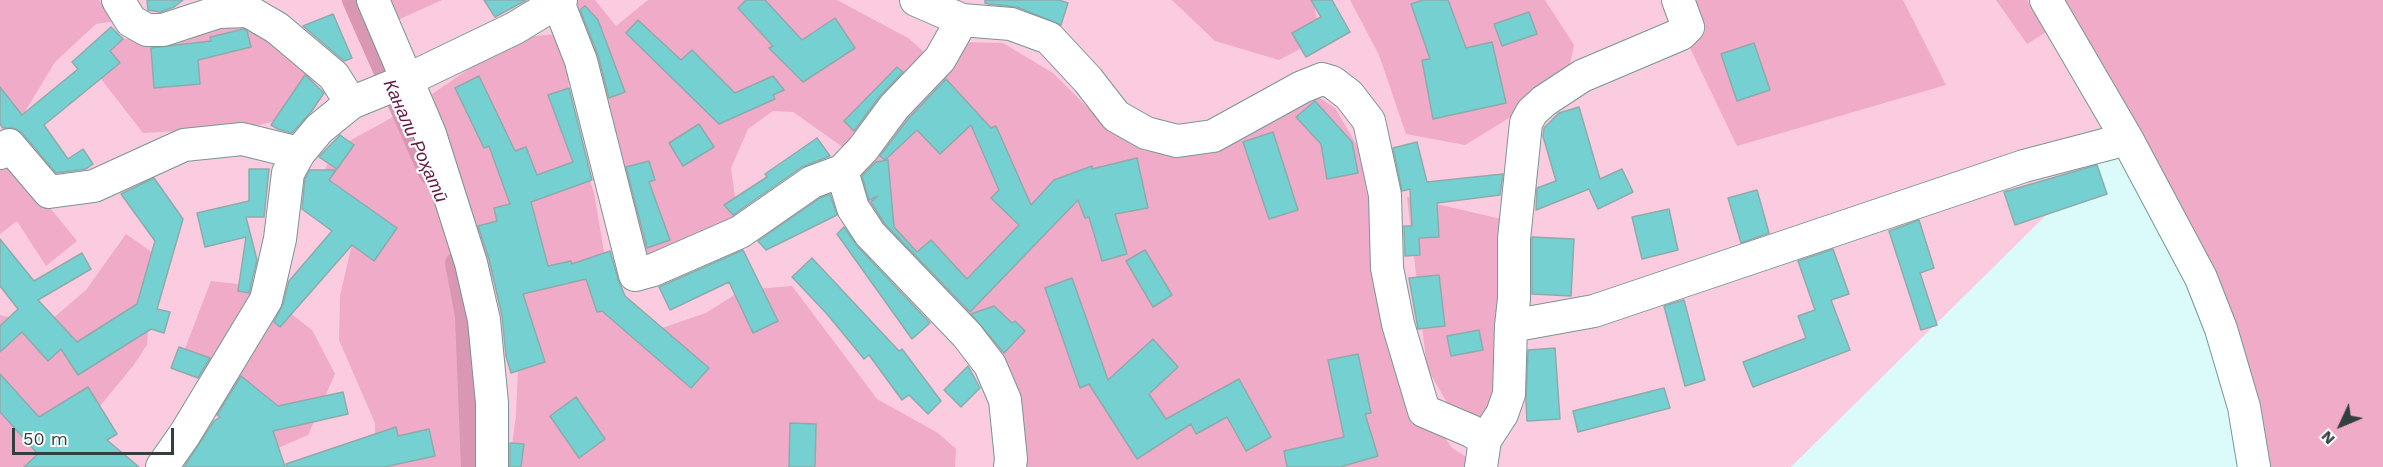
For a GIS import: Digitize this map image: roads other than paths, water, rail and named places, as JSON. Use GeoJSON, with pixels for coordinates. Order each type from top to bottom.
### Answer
{"type":"FeatureCollection","features":[{"type":"Feature","properties":{"kind":"street"},"geometry":{"type":"LineString","coordinates":[[118,0],[131,21],[147,30],[163,30],[218,12],[248,11],[277,28],[334,76],[356,101]]}},
{"type":"Feature","properties":{"kind":"street"},"geometry":{"type":"LineString","coordinates":[[374,0],[402,82],[430,134],[453,201],[484,320],[492,403],[492,467]]}},
{"type":"Feature","properties":{"kind":"street"},"geometry":{"type":"LineString","coordinates":[[916,0],[962,21],[1011,24],[1049,38],[1088,80],[1116,116],[1146,133],[1177,141],[1214,136],[1302,87],[1322,79],[1332,82],[1349,95],[1369,122],[1385,195],[1389,279],[1398,324],[1424,411],[1472,431],[1483,453]]}},
{"type":"Feature","properties":{"kind":"street"},"geometry":{"type":"LineString","coordinates":[[1483,453],[1509,394],[1514,299],[1514,239],[1526,123],[1532,112],[1544,101],[1582,76],[1681,34],[1688,27],[1678,0]]}},
{"type":"Feature","properties":{"kind":"street"},"geometry":{"type":"LineString","coordinates":[[2046,0],[2127,139],[2201,278],[2217,319],[2244,407],[2254,467]]}},
{"type":"Feature","properties":{"kind":"street"},"geometry":{"type":"LineString","coordinates":[[162,467],[185,434],[266,300],[280,239],[288,173],[299,153],[319,129],[356,101],[402,82],[515,28],[560,1],[581,61],[635,275],[653,270],[740,232],[812,182],[842,171],[863,149],[894,107],[940,58],[962,21]]}},
{"type":"Feature","properties":{"kind":"street"},"geometry":{"type":"LineString","coordinates":[[0,153],[9,145],[48,192],[94,186],[184,146],[242,139],[299,153]]}},
{"type":"Feature","properties":{"kind":"street"},"geometry":{"type":"LineString","coordinates":[[1511,326],[1594,311],[2024,166],[2127,139]]}},
{"type":"Feature","properties":{"kind":"street"},"geometry":{"type":"LineString","coordinates":[[842,171],[853,208],[870,234],[967,335],[990,365],[1005,400],[1010,467]]}},
{"type":"Feature","properties":{"kind":"waterway","name":"Канали Роҳатӣ"},"geometry":{"type":"LineString","coordinates":[[353,0],[430,174]]}},
{"type":"Feature","properties":{"kind":"waterway","name":"Канали Роҳатӣ"},"geometry":{"type":"LineString","coordinates":[[456,263],[466,316],[472,467]]}}]}
